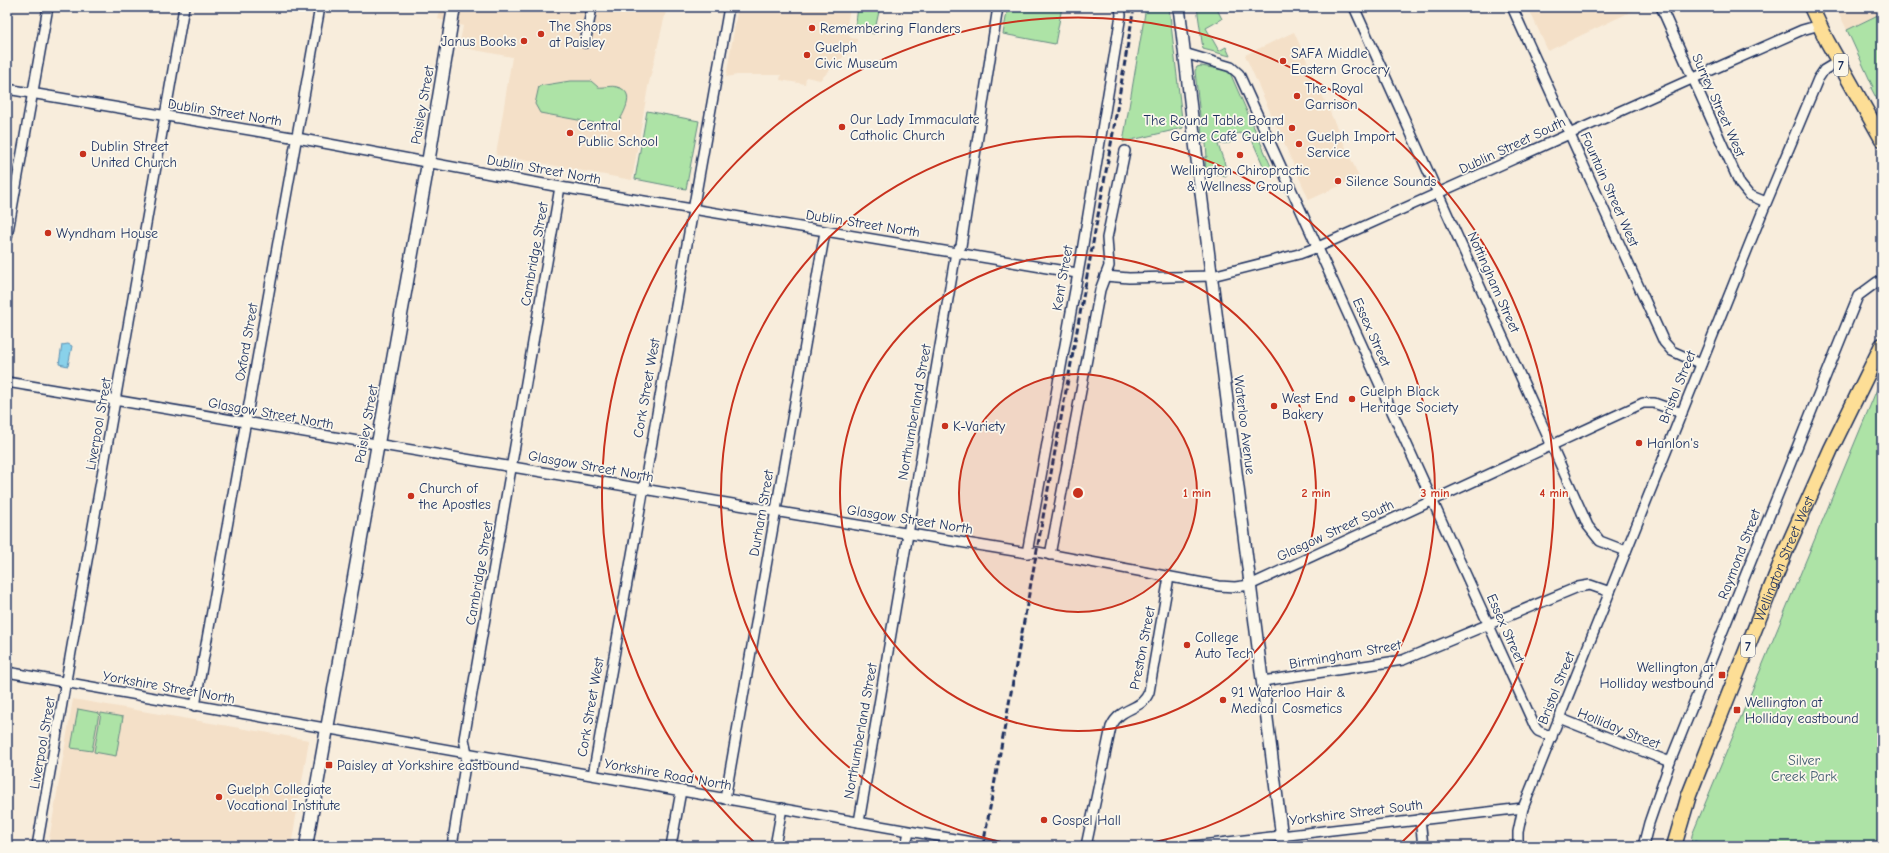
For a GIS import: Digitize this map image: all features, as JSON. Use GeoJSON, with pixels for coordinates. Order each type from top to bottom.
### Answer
{"type":"FeatureCollection","features":[{"type":"Feature","properties":{"kind":"main road","name":"Paisley Street"},"geometry":{"type":"LineString","coordinates":[[306,846],[378,445],[454,7]]}},
{"type":"Feature","properties":{"kind":"main road","name":"7"},"geometry":{"type":"LineString","coordinates":[[1811,7],[1882,139]]}},
{"type":"Feature","properties":{"kind":"main road","name":"Wellington Street West"},"geometry":{"type":"LineString","coordinates":[[1674,846],[1688,795],[1786,550],[1830,449],[1882,344]]}},
{"type":"Feature","properties":{"kind":"street"},"geometry":{"type":"LineString","coordinates":[[7,237],[48,7]]}},
{"type":"Feature","properties":{"kind":"street","name":"Liverpool Street"},"geometry":{"type":"LineString","coordinates":[[37,846],[67,683],[184,7]]}},
{"type":"Feature","properties":{"kind":"street","name":"Oxford Street"},"geometry":{"type":"LineString","coordinates":[[195,706],[320,7]]}},
{"type":"Feature","properties":{"kind":"street"},"geometry":{"type":"LineString","coordinates":[[585,43],[592,7]]}},
{"type":"Feature","properties":{"kind":"street","name":"Cork Street West"},"geometry":{"type":"LineString","coordinates":[[593,775],[729,7]]}},
{"type":"Feature","properties":{"kind":"street","name":"Northumberland Street"},"geometry":{"type":"LineString","coordinates":[[859,822],[956,252],[961,246],[998,7]]}},
{"type":"Feature","properties":{"kind":"street","name":"Kent Street"},"geometry":{"type":"LineString","coordinates":[[1027,553],[1120,23],[1120,7]]}},
{"type":"Feature","properties":{"kind":"street","name":"Waterloo Avenue"},"geometry":{"type":"LineString","coordinates":[[1179,7],[1283,841]]}},
{"type":"Feature","properties":{"kind":"street","name":"Nottingham Street"},"geometry":{"type":"LineString","coordinates":[[1354,7],[1592,532],[1605,543],[1626,551]]}},
{"type":"Feature","properties":{"kind":"street","name":"Fountain Street West"},"geometry":{"type":"LineString","coordinates":[[1512,7],[1664,342],[1672,352],[1701,364]]}},
{"type":"Feature","properties":{"kind":"street","name":"Surrey Street West"},"geometry":{"type":"LineString","coordinates":[[1660,7],[1740,184],[1749,195],[1766,202]]}},
{"type":"Feature","properties":{"kind":"street","name":"Dublin Street South"},"geometry":{"type":"LineString","coordinates":[[1212,276],[1299,254],[1318,247],[1802,30],[1820,25]]}},
{"type":"Feature","properties":{"kind":"street","name":"Essex Street"},"geometry":{"type":"LineString","coordinates":[[1184,53],[1230,67],[1239,74],[1535,727],[1538,731],[1552,737]]}},
{"type":"Feature","properties":{"kind":"street","name":"Bristol Street"},"geometry":{"type":"LineString","coordinates":[[1518,846],[1518,832],[1523,808],[1766,202],[1818,79],[1824,70],[1839,61]]}},
{"type":"Feature","properties":{"kind":"street","name":"Dublin Street North"},"geometry":{"type":"LineString","coordinates":[[7,89],[297,138],[560,187],[1077,273]]}},
{"type":"Feature","properties":{"kind":"street"},"geometry":{"type":"LineString","coordinates":[[1050,555],[1100,290],[1109,266],[1107,238],[1125,151]]}},
{"type":"Feature","properties":{"kind":"street","name":"Cambridge Street"},"geometry":{"type":"LineString","coordinates":[[452,846],[467,753],[464,739],[560,187]]}},
{"type":"Feature","properties":{"kind":"street","name":"Durham Street"},"geometry":{"type":"LineString","coordinates":[[725,799],[825,232]]}},
{"type":"Feature","properties":{"kind":"street"},"geometry":{"type":"LineString","coordinates":[[1105,276],[1129,278],[1212,276]]}},
{"type":"Feature","properties":{"kind":"street","name":"Raymond Street"},"geometry":{"type":"LineString","coordinates":[[1643,846],[1649,823],[1670,762],[1858,296],[1877,282]]}},
{"type":"Feature","properties":{"kind":"street","name":"Glasgow Street North"},"geometry":{"type":"LineString","coordinates":[[7,382],[1027,553],[1037,552],[1169,577]]}},
{"type":"Feature","properties":{"kind":"street","name":"Glasgow Street South"},"geometry":{"type":"LineString","coordinates":[[1169,577],[1232,587],[1250,585],[1432,499],[1643,403],[1654,402],[1682,413]]}},
{"type":"Feature","properties":{"kind":"street","name":"Preston Street"},"geometry":{"type":"LineString","coordinates":[[1086,846],[1111,727],[1114,720],[1121,713],[1141,704],[1146,699],[1149,692],[1169,577]]}},
{"type":"Feature","properties":{"kind":"street","name":"Birmingham Street"},"geometry":{"type":"LineString","coordinates":[[1263,681],[1403,660],[1578,587],[1590,585],[1610,592]]}},
{"type":"Feature","properties":{"kind":"street","name":"Yorkshire Street North"},"geometry":{"type":"LineString","coordinates":[[7,672],[327,729]]}},
{"type":"Feature","properties":{"kind":"street","name":"Holliday Street"},"geometry":{"type":"LineString","coordinates":[[1559,718],[1670,762]]}},
{"type":"Feature","properties":{"kind":"street","name":"Yorkshire Road North"},"geometry":{"type":"LineString","coordinates":[[327,729],[782,808],[909,832]]}},
{"type":"Feature","properties":{"kind":"street"},"geometry":{"type":"LineString","coordinates":[[671,846],[681,791]]}},
{"type":"Feature","properties":{"kind":"street"},"geometry":{"type":"LineString","coordinates":[[775,846],[782,808]]}},
{"type":"Feature","properties":{"kind":"street","name":"Yorkshire Street South"},"geometry":{"type":"LineString","coordinates":[[1193,846],[1283,841],[1420,819],[1523,808]]}},
{"type":"Feature","properties":{"kind":"street"},"geometry":{"type":"LineString","coordinates":[[1420,819],[1423,846]]}},
{"type":"Feature","properties":{"kind":"street"},"geometry":{"type":"LineString","coordinates":[[906,846],[909,832],[994,846]]}},
{"type":"Feature","properties":{"kind":"shaded area"},"geometry":{"type":"Polygon","coordinates":[[[441,7],[667,7],[648,87],[632,180],[496,155],[512,57],[459,47],[463,26],[438,19],[441,7]]]}},
{"type":"Feature","properties":{"kind":"shaded area"},"geometry":{"type":"Polygon","coordinates":[[[738,7],[850,7],[846,31],[851,38],[857,39],[855,53],[849,53],[844,56],[820,80],[806,77],[805,84],[780,80],[781,75],[737,75],[726,77],[738,7]]]}},
{"type":"Feature","properties":{"kind":"shaded area"},"geometry":{"type":"Polygon","coordinates":[[[1528,7],[1641,7],[1548,51],[1528,7]]]}},
{"type":"Feature","properties":{"kind":"shaded area"},"geometry":{"type":"Polygon","coordinates":[[[1836,7],[1882,7],[1882,13],[1847,30],[1836,7]]]}},
{"type":"Feature","properties":{"kind":"shaded area"},"geometry":{"type":"Polygon","coordinates":[[[1294,32],[1359,177],[1309,200],[1245,55],[1294,32]]]}},
{"type":"Feature","properties":{"kind":"shaded area"},"geometry":{"type":"Polygon","coordinates":[[[73,699],[309,740],[291,846],[48,846],[73,699]]]}},
{"type":"Feature","properties":{"kind":"green space"},"geometry":{"type":"Polygon","coordinates":[[[858,7],[880,7],[874,34],[866,30],[855,30],[858,7]]]}},
{"type":"Feature","properties":{"kind":"green space"},"geometry":{"type":"Polygon","coordinates":[[[1008,7],[1062,7],[1055,44],[1003,34],[1008,7]]]}},
{"type":"Feature","properties":{"kind":"green space"},"geometry":{"type":"Polygon","coordinates":[[[1146,7],[1169,7],[1183,128],[1123,142],[1146,7]]]}},
{"type":"Feature","properties":{"kind":"green space"},"geometry":{"type":"Polygon","coordinates":[[[1197,7],[1216,7],[1222,19],[1206,28],[1219,51],[1226,47],[1230,56],[1203,49],[1197,7]]]}},
{"type":"Feature","properties":{"kind":"green space"},"geometry":{"type":"Polygon","coordinates":[[[1882,13],[1882,109],[1871,88],[1873,87],[1847,30],[1882,13]]]}},
{"type":"Feature","properties":{"kind":"green space"},"geometry":{"type":"Polygon","coordinates":[[[1201,66],[1225,70],[1231,75],[1273,171],[1266,172],[1252,140],[1248,141],[1247,136],[1239,133],[1230,137],[1230,143],[1218,144],[1227,174],[1226,177],[1206,171],[1206,143],[1203,143],[1195,71],[1197,67],[1201,66]]]}},
{"type":"Feature","properties":{"kind":"green space"},"geometry":{"type":"Polygon","coordinates":[[[570,81],[591,81],[598,87],[615,86],[627,94],[627,105],[616,127],[540,113],[535,104],[539,86],[570,81]]]}},
{"type":"Feature","properties":{"kind":"green space"},"geometry":{"type":"Polygon","coordinates":[[[647,111],[699,121],[686,189],[635,179],[647,111]]]}},
{"type":"Feature","properties":{"kind":"green space","name":"Silver Creek Park"},"geometry":{"type":"Polygon","coordinates":[[[1882,377],[1882,846],[1691,846],[1692,835],[1882,377]]]}},
{"type":"Feature","properties":{"kind":"green space"},"geometry":{"type":"Polygon","coordinates":[[[78,709],[99,713],[92,751],[71,748],[78,709]]]}},
{"type":"Feature","properties":{"kind":"green space"},"geometry":{"type":"Polygon","coordinates":[[[101,713],[123,717],[116,756],[94,752],[101,713]]]}},
{"type":"Feature","properties":{"kind":"water"},"geometry":{"type":"Polygon","coordinates":[[[68,344],[72,346],[68,366],[59,364],[62,345],[68,344]]]}},
{"type":"Feature","properties":{"kind":"waterway"},"geometry":{"type":"LineString","coordinates":[[1695,842],[1709,846]]}},
{"type":"Feature","properties":{"kind":"railway"},"geometry":{"type":"LineString","coordinates":[[983,846],[1113,133],[1134,7]]}},
{"type":"Feature","properties":{"kind":"place","name":"Remembering Flanders"},"geometry":{"type":"Point","coordinates":[812,28]}},
{"type":"Feature","properties":{"kind":"place","name":"The Shops at Paisley"},"geometry":{"type":"Point","coordinates":[541,34]}},
{"type":"Feature","properties":{"kind":"place","name":"Janus Books"},"geometry":{"type":"Point","coordinates":[524,41]}},
{"type":"Feature","properties":{"kind":"place","name":"Guelph Civic Museum"},"geometry":{"type":"Point","coordinates":[807,55]}},
{"type":"Feature","properties":{"kind":"place","name":"SAFA Middle Eastern Grocery"},"geometry":{"type":"Point","coordinates":[1283,61]}},
{"type":"Feature","properties":{"kind":"place","name":"The Royal Garrison"},"geometry":{"type":"Point","coordinates":[1297,96]}},
{"type":"Feature","properties":{"kind":"place","name":"Our Lady Immaculate Catholic Church"},"geometry":{"type":"Point","coordinates":[842,127]}},
{"type":"Feature","properties":{"kind":"place","name":"The Round Table Board Game Café Guelph"},"geometry":{"type":"Point","coordinates":[1292,128]}},
{"type":"Feature","properties":{"kind":"place","name":"Central Public School"},"geometry":{"type":"Point","coordinates":[570,133]}},
{"type":"Feature","properties":{"kind":"place","name":"Guelph Import Service"},"geometry":{"type":"Point","coordinates":[1299,144]}},
{"type":"Feature","properties":{"kind":"place","name":"Dublin Street United Church"},"geometry":{"type":"Point","coordinates":[83,154]}},
{"type":"Feature","properties":{"kind":"place","name":"Wellington Chiropractic & Wellness Group"},"geometry":{"type":"Point","coordinates":[1240,155]}},
{"type":"Feature","properties":{"kind":"place","name":"Silence Sounds"},"geometry":{"type":"Point","coordinates":[1338,181]}},
{"type":"Feature","properties":{"kind":"place","name":"Wyndham House"},"geometry":{"type":"Point","coordinates":[48,233]}},
{"type":"Feature","properties":{"kind":"place","name":"Guelph Black Heritage Society"},"geometry":{"type":"Point","coordinates":[1352,399]}},
{"type":"Feature","properties":{"kind":"place","name":"West End Bakery"},"geometry":{"type":"Point","coordinates":[1274,406]}},
{"type":"Feature","properties":{"kind":"place","name":"K-Variety"},"geometry":{"type":"Point","coordinates":[945,426]}},
{"type":"Feature","properties":{"kind":"place","name":"Hanlon's"},"geometry":{"type":"Point","coordinates":[1639,443]}},
{"type":"Feature","properties":{"kind":"place","name":"Church of the Apostles"},"geometry":{"type":"Point","coordinates":[411,496]}},
{"type":"Feature","properties":{"kind":"place","name":"College Auto Tech"},"geometry":{"type":"Point","coordinates":[1187,645]}},
{"type":"Feature","properties":{"kind":"place","name":"Wellington at Holliday westbound"},"geometry":{"type":"Point","coordinates":[1722,675]}},
{"type":"Feature","properties":{"kind":"place","name":"91 Waterloo Hair & Medical Cosmetics"},"geometry":{"type":"Point","coordinates":[1223,700]}},
{"type":"Feature","properties":{"kind":"place","name":"Wellington at Holliday eastbound"},"geometry":{"type":"Point","coordinates":[1737,710]}},
{"type":"Feature","properties":{"kind":"place","name":"Paisley at Yorkshire eastbound"},"geometry":{"type":"Point","coordinates":[329,765]}},
{"type":"Feature","properties":{"kind":"place","name":"Guelph Collegiate Vocational Institute"},"geometry":{"type":"Point","coordinates":[219,797]}},
{"type":"Feature","properties":{"kind":"place","name":"Gospel Hall"},"geometry":{"type":"Point","coordinates":[1044,820]}}]}
